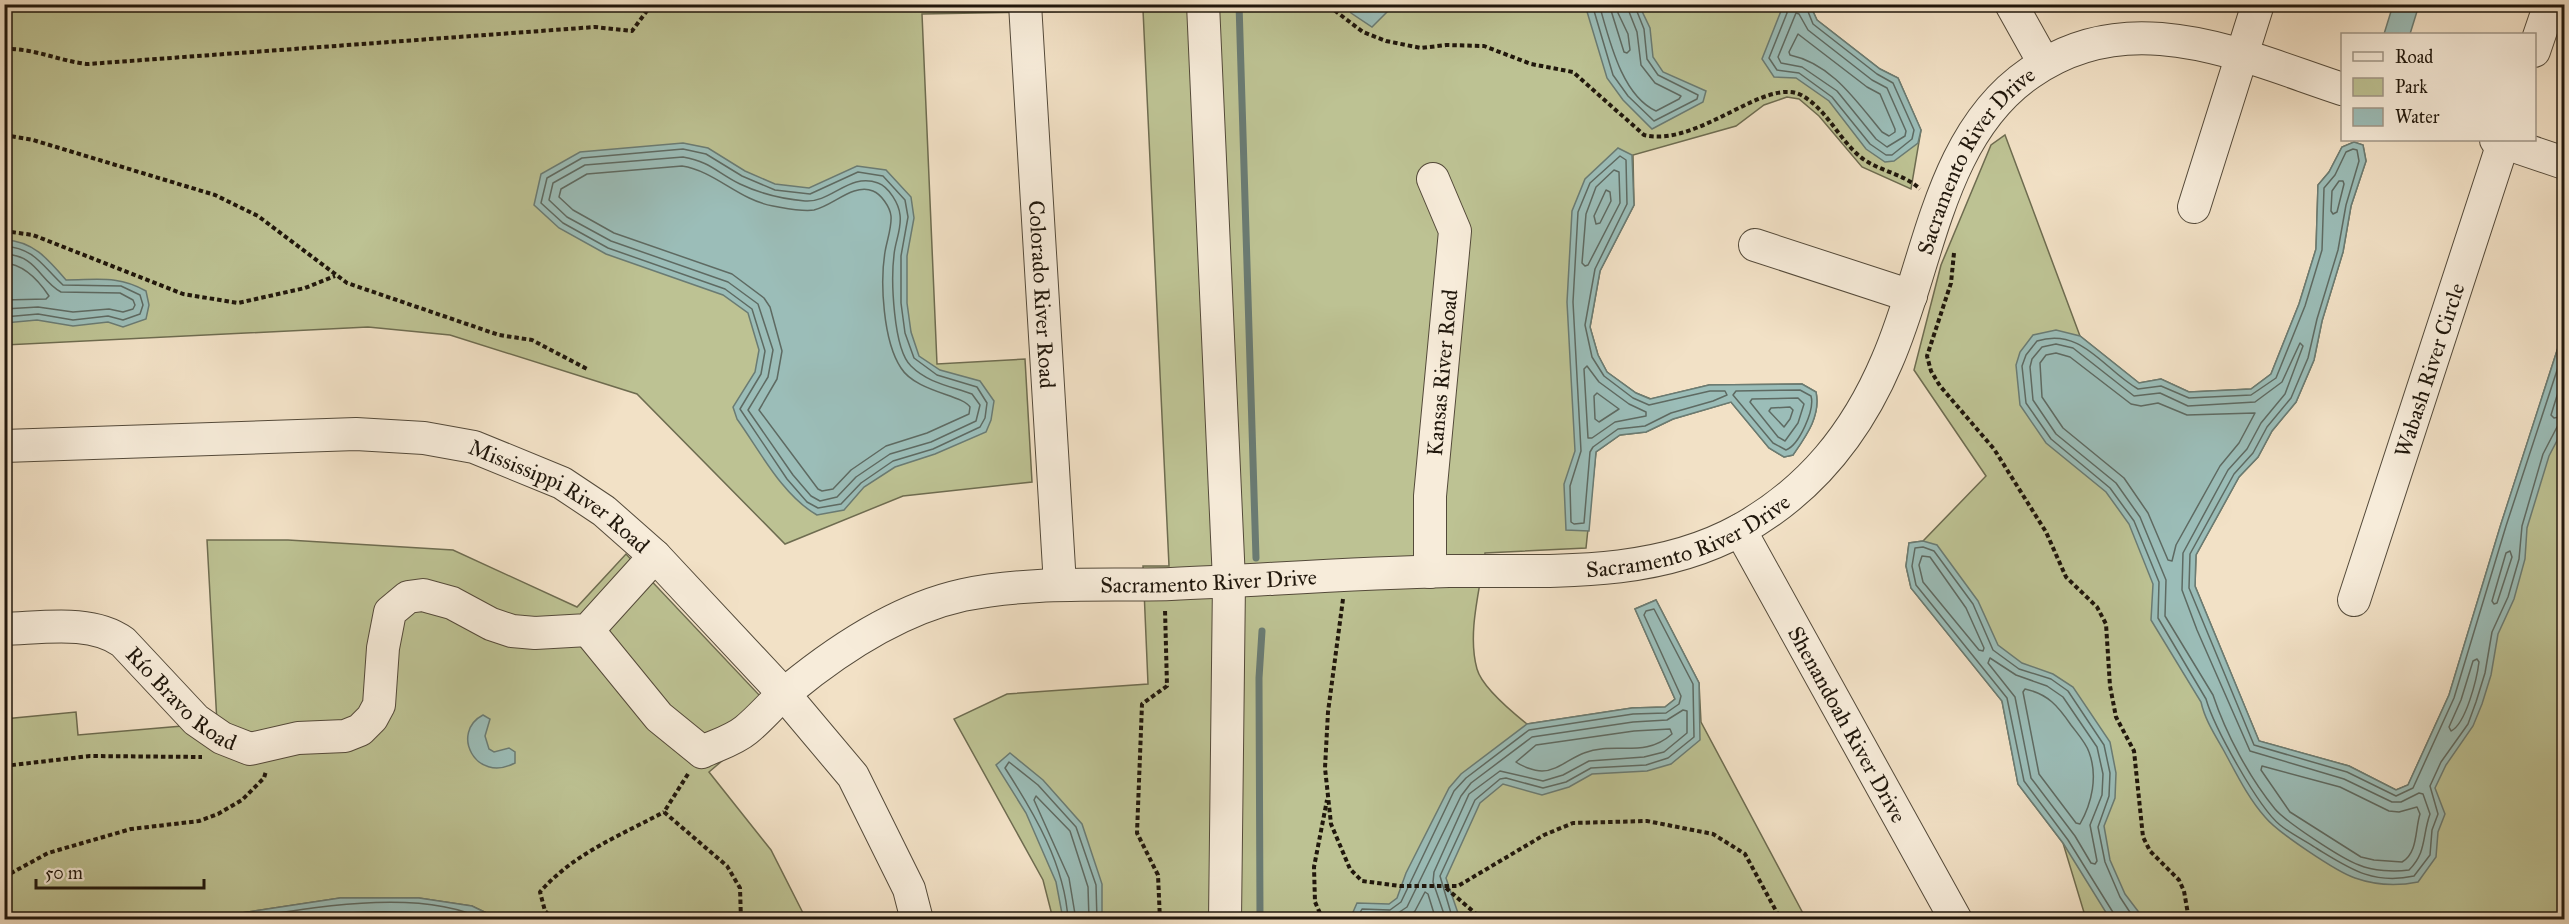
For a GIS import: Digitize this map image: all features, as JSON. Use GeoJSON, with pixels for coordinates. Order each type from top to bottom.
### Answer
{"type":"FeatureCollection","features":[{"type":"Feature","properties":{"kind":"street","name":"Colorado River Road"},"geometry":{"type":"LineString","coordinates":[[1025,4],[1060,585]]}},
{"type":"Feature","properties":{"kind":"street"},"geometry":{"type":"LineString","coordinates":[[1203,4],[1229,581],[1225,920]]}},
{"type":"Feature","properties":{"kind":"street"},"geometry":{"type":"LineString","coordinates":[[2011,4],[2044,63]]}},
{"type":"Feature","properties":{"kind":"street"},"geometry":{"type":"LineString","coordinates":[[2194,207],[2258,4]]}},
{"type":"Feature","properties":{"kind":"street"},"geometry":{"type":"LineString","coordinates":[[2536,48],[2550,4]]}},
{"type":"Feature","properties":{"kind":"street","name":"Sacramento River Drive"},"geometry":{"type":"LineString","coordinates":[[702,752],[743,733],[784,694],[813,671],[906,614],[936,602],[992,590],[1060,585],[1164,584],[1430,572],[1604,569],[1667,559],[1706,546],[1740,530],[1774,509],[1811,479],[1829,460],[1858,420],[1882,371],[1911,296],[1959,158],[1999,98],[2015,83],[2044,63],[2074,48],[2121,39],[2166,39],[2195,43],[2341,88]]}},
{"type":"Feature","properties":{"kind":"street","name":"Wabash River Circle"},"geometry":{"type":"LineString","coordinates":[[2354,600],[2501,141]]}},
{"type":"Feature","properties":{"kind":"street"},"geometry":{"type":"LineString","coordinates":[[2504,141],[2565,164]]}},
{"type":"Feature","properties":{"kind":"street","name":"Kansas River Road"},"geometry":{"type":"LineString","coordinates":[[1430,572],[1430,496],[1455,231],[1433,179]]}},
{"type":"Feature","properties":{"kind":"street"},"geometry":{"type":"LineString","coordinates":[[1755,245],[1911,296]]}},
{"type":"Feature","properties":{"kind":"street","name":"Mississippi River Road"},"geometry":{"type":"LineString","coordinates":[[4,446],[356,434],[424,438],[474,447],[562,483],[604,511],[655,556],[784,694],[853,776],[909,888],[917,920]]}},
{"type":"Feature","properties":{"kind":"street","name":"Shenandoah River Drive"},"geometry":{"type":"LineString","coordinates":[[1740,530],[1956,920]]}},
{"type":"Feature","properties":{"kind":"street"},"geometry":{"type":"LineString","coordinates":[[655,556],[588,630],[659,717],[702,752]]}},
{"type":"Feature","properties":{"kind":"street","name":"Río Bravo Road"},"geometry":{"type":"LineString","coordinates":[[4,629],[87,628],[114,635],[196,720],[222,738],[250,749],[298,738],[345,736],[360,730],[372,718],[379,705],[383,648],[390,612],[408,597],[423,595],[452,603],[491,624],[512,631],[535,633],[588,630]]}},
{"type":"Feature","properties":{"kind":"path"},"geometry":{"type":"LineString","coordinates":[[4,49],[24,48],[66,62],[88,64],[595,27],[632,31],[649,8],[655,4]]}},
{"type":"Feature","properties":{"kind":"path"},"geometry":{"type":"LineString","coordinates":[[1331,4],[1334,10],[1363,32],[1386,41],[1421,48],[1446,45],[1484,46],[1531,64],[1573,72],[1644,135],[1659,139],[1691,132],[1774,92],[1791,90],[1804,96],[1821,111],[1857,154],[1878,168],[1912,182],[1924,193]]}},
{"type":"Feature","properties":{"kind":"path"},"geometry":{"type":"LineString","coordinates":[[4,135],[33,140],[215,195],[258,216],[347,282],[384,297],[499,335],[532,340],[589,370]]}},
{"type":"Feature","properties":{"kind":"path"},"geometry":{"type":"LineString","coordinates":[[4,231],[33,235],[183,294],[238,303],[305,288],[336,275]]}},
{"type":"Feature","properties":{"kind":"path"},"geometry":{"type":"LineString","coordinates":[[1954,247],[1952,283],[1927,356],[1931,371],[1940,386],[1994,449],[2046,532],[2066,577],[2097,608],[2106,624],[2110,686],[2116,717],[2134,751],[2143,837],[2150,851],[2179,880],[2184,891],[2189,920]]}},
{"type":"Feature","properties":{"kind":"path"},"geometry":{"type":"LineString","coordinates":[[1346,577],[1328,712],[1325,768],[1331,824],[1350,869],[1362,881],[1400,886],[1445,888],[1458,886],[1544,835],[1574,823],[1647,821],[1713,834],[1744,854],[1781,920]]}},
{"type":"Feature","properties":{"kind":"path"},"geometry":{"type":"LineString","coordinates":[[1160,920],[1158,875],[1137,833],[1142,704],[1167,686],[1164,584]]}},
{"type":"Feature","properties":{"kind":"path"},"geometry":{"type":"LineString","coordinates":[[4,877],[48,854],[121,832],[199,821],[218,814],[242,800],[264,778],[272,744]]}},
{"type":"Feature","properties":{"kind":"path"},"geometry":{"type":"LineString","coordinates":[[554,920],[545,910],[540,892],[553,877],[571,862],[664,812],[702,752]]}},
{"type":"Feature","properties":{"kind":"path"},"geometry":{"type":"LineString","coordinates":[[4,766],[90,756],[195,758],[206,756]]}},
{"type":"Feature","properties":{"kind":"path"},"geometry":{"type":"LineString","coordinates":[[1323,920],[1315,902],[1314,867],[1328,797]]}},
{"type":"Feature","properties":{"kind":"path"},"geometry":{"type":"LineString","coordinates":[[664,812],[727,866],[740,888],[741,920]]}},
{"type":"Feature","properties":{"kind":"path"},"geometry":{"type":"LineString","coordinates":[[1445,888],[1483,920]]}},
{"type":"Feature","properties":{"kind":"green space"},"geometry":{"type":"Polygon","coordinates":[[[4,5],[1810,5],[1817,20],[1880,69],[1898,78],[1921,130],[1911,189],[1862,167],[1819,116],[1799,99],[1787,97],[1764,105],[1736,126],[1633,155],[1634,205],[1600,271],[1590,327],[1598,355],[1607,372],[1636,393],[1651,399],[1709,385],[1802,384],[1816,392],[1817,401],[1814,417],[1807,433],[1793,455],[1784,457],[1769,448],[1731,402],[1673,419],[1646,432],[1620,435],[1596,452],[1586,548],[1485,553],[1475,611],[1473,641],[1477,669],[1485,684],[1498,699],[1527,724],[1632,708],[1665,707],[1675,699],[1635,609],[1656,600],[1699,683],[1701,722],[1806,919],[1053,919],[1043,880],[954,719],[1007,694],[1148,684],[1143,566],[1169,566],[1143,10],[922,14],[937,364],[1025,359],[1032,482],[903,496],[785,544],[637,394],[450,335],[368,327],[5,345],[4,5]]]}},
{"type":"Feature","properties":{"kind":"green space"},"geometry":{"type":"Polygon","coordinates":[[[2005,135],[2080,336],[2139,383],[2161,379],[2189,392],[2251,389],[2271,374],[2299,304],[2316,249],[2318,185],[2329,172],[2342,147],[2354,142],[2363,145],[2366,161],[2351,206],[2343,252],[2322,321],[2314,360],[2296,402],[2272,431],[2258,457],[2239,477],[2196,555],[2195,586],[2259,741],[2349,766],[2396,790],[2408,785],[2449,695],[2564,329],[2564,919],[2086,919],[2063,843],[2018,784],[2002,701],[1911,588],[1906,566],[1909,543],[1923,541],[1986,476],[1914,370],[1941,265],[1991,145],[2005,135]]]}},
{"type":"Feature","properties":{"kind":"green space"},"geometry":{"type":"Polygon","coordinates":[[[207,540],[288,540],[453,550],[577,607],[626,554],[777,714],[709,772],[771,850],[806,919],[499,919],[472,906],[419,898],[340,898],[202,919],[5,919],[4,719],[76,712],[78,735],[217,723],[207,540]]]}},
{"type":"Feature","properties":{"kind":"water"},"geometry":{"type":"Polygon","coordinates":[[[1347,5],[1394,5],[1372,27],[1351,13],[1347,5]]]}},
{"type":"Feature","properties":{"kind":"water"},"geometry":{"type":"Polygon","coordinates":[[[1585,5],[1639,5],[1650,28],[1653,57],[1663,72],[1706,91],[1703,102],[1652,129],[1623,100],[1607,78],[1585,5]]]}},
{"type":"Feature","properties":{"kind":"water"},"geometry":{"type":"Polygon","coordinates":[[[1779,5],[1810,5],[1817,20],[1880,69],[1898,78],[1921,130],[1918,143],[1894,161],[1885,162],[1866,149],[1829,101],[1796,78],[1774,77],[1762,59],[1781,11],[1779,5]]]}},
{"type":"Feature","properties":{"kind":"water"},"geometry":{"type":"Polygon","coordinates":[[[2393,5],[2419,5],[2410,33],[2384,33],[2393,5]]]}},
{"type":"Feature","properties":{"kind":"water"},"geometry":{"type":"Polygon","coordinates":[[[2354,142],[2363,145],[2366,161],[2351,206],[2343,252],[2322,321],[2314,360],[2296,402],[2272,431],[2258,457],[2239,477],[2196,555],[2195,586],[2259,741],[2349,766],[2396,790],[2408,785],[2449,695],[2564,329],[2564,417],[2561,433],[2549,456],[2527,528],[2525,559],[2514,599],[2498,634],[2491,675],[2473,726],[2446,765],[2435,788],[2445,814],[2438,832],[2436,857],[2418,882],[2403,884],[2370,882],[2346,874],[2322,860],[2272,824],[2253,802],[2214,733],[2201,702],[2151,620],[2153,584],[2129,524],[2106,492],[2046,443],[2020,405],[2016,365],[2020,352],[2033,335],[2056,330],[2080,336],[2139,383],[2161,379],[2189,392],[2251,389],[2271,374],[2299,304],[2316,249],[2318,185],[2329,172],[2342,147],[2354,142]]]}},
{"type":"Feature","properties":{"kind":"water"},"geometry":{"type":"Polygon","coordinates":[[[683,143],[708,148],[745,171],[775,184],[809,188],[857,166],[886,170],[911,197],[914,218],[907,256],[907,303],[911,332],[919,356],[940,370],[980,381],[994,401],[991,420],[986,432],[935,454],[895,467],[864,487],[844,510],[817,515],[793,496],[763,458],[737,419],[733,407],[755,372],[759,350],[748,313],[723,295],[606,254],[559,228],[534,205],[541,174],[580,152],[683,143]]]}},
{"type":"Feature","properties":{"kind":"water"},"geometry":{"type":"Polygon","coordinates":[[[1618,148],[1632,155],[1634,205],[1600,271],[1590,327],[1598,355],[1607,372],[1636,393],[1650,399],[1709,385],[1802,384],[1816,392],[1816,409],[1811,425],[1798,448],[1793,455],[1784,457],[1769,448],[1731,402],[1673,419],[1646,432],[1620,435],[1596,452],[1589,531],[1566,530],[1564,484],[1575,451],[1567,302],[1572,211],[1585,179],[1618,148]]]}},
{"type":"Feature","properties":{"kind":"water"},"geometry":{"type":"Polygon","coordinates":[[[5,240],[24,244],[39,252],[66,280],[117,280],[146,291],[149,305],[146,319],[123,327],[108,322],[73,326],[37,320],[5,323],[5,240]]]}},
{"type":"Feature","properties":{"kind":"water"},"geometry":{"type":"Polygon","coordinates":[[[1923,541],[1937,545],[1978,601],[1998,645],[2022,663],[2053,674],[2073,687],[2110,742],[2116,773],[2115,798],[2104,826],[2110,860],[2125,894],[2144,919],[2110,919],[2063,843],[2018,784],[2002,701],[1911,588],[1906,566],[1909,543],[1923,541]]]}},
{"type":"Feature","properties":{"kind":"water"},"geometry":{"type":"Polygon","coordinates":[[[1656,600],[1699,683],[1700,740],[1671,764],[1647,771],[1592,774],[1569,787],[1542,795],[1503,784],[1480,803],[1446,878],[1460,919],[1350,919],[1357,903],[1389,904],[1397,898],[1406,873],[1449,788],[1461,774],[1527,724],[1632,708],[1665,707],[1675,699],[1635,609],[1656,600]]]}},
{"type":"Feature","properties":{"kind":"water"},"geometry":{"type":"Polygon","coordinates":[[[483,715],[490,719],[485,736],[489,749],[494,752],[509,748],[515,752],[515,763],[501,768],[488,767],[479,762],[472,753],[468,743],[468,733],[473,723],[483,715]]]}},
{"type":"Feature","properties":{"kind":"water"},"geometry":{"type":"Polygon","coordinates":[[[1010,753],[1043,780],[1082,824],[1102,884],[1102,919],[1063,919],[1056,882],[1026,813],[996,765],[1010,753]]]}},
{"type":"Feature","properties":{"kind":"water"},"geometry":{"type":"Polygon","coordinates":[[[340,898],[419,898],[472,906],[499,919],[202,919],[340,898]]]}},
{"type":"Feature","properties":{"kind":"waterway"},"geometry":{"type":"LineString","coordinates":[[1239,4],[1256,558]]}},
{"type":"Feature","properties":{"kind":"waterway"},"geometry":{"type":"LineString","coordinates":[[1260,920],[1259,678],[1262,631]]}}]}
